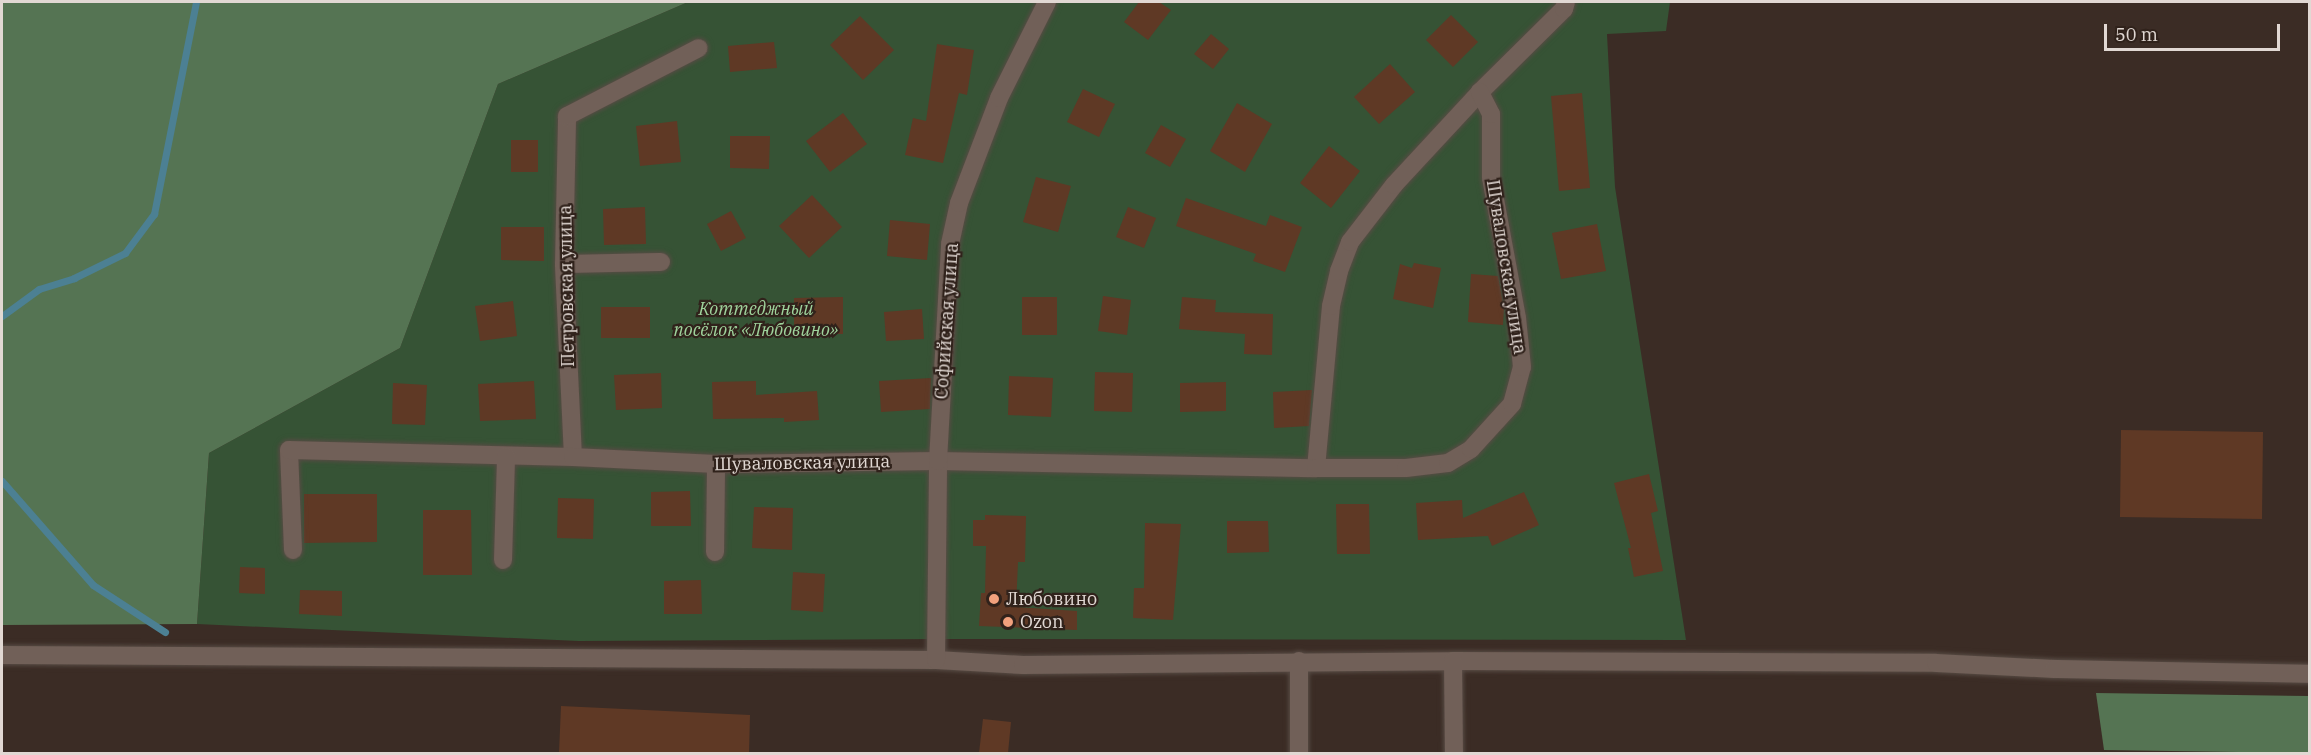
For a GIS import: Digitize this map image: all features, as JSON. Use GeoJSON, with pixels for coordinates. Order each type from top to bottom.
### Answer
{"type":"FeatureCollection","features":[{"type":"Feature","properties":{"kind":"street","name":"Софийская улица"},"geometry":{"type":"LineString","coordinates":[[936,660],[938,461],[950,244],[959,203],[999,98],[1047,2]]}},
{"type":"Feature","properties":{"kind":"street"},"geometry":{"type":"LineString","coordinates":[[1316,468],[1331,306],[1339,271],[1350,242],[1394,185],[1480,92],[1565,5],[1583,2]]}},
{"type":"Feature","properties":{"kind":"street","name":"Петровская улица"},"geometry":{"type":"LineString","coordinates":[[573,457],[564,264],[567,116],[699,48]]}},
{"type":"Feature","properties":{"kind":"street","name":"Шуваловская улица"},"geometry":{"type":"LineString","coordinates":[[292,550],[289,450],[573,457],[716,464],[938,461],[1406,468],[1448,463],[1471,449],[1512,404],[1522,367],[1518,328],[1491,178],[1491,114],[1480,92]]}},
{"type":"Feature","properties":{"kind":"street"},"geometry":{"type":"LineString","coordinates":[[564,264],[661,262]]}},
{"type":"Feature","properties":{"kind":"street"},"geometry":{"type":"LineString","coordinates":[[502,560],[506,456]]}},
{"type":"Feature","properties":{"kind":"street"},"geometry":{"type":"LineString","coordinates":[[716,464],[716,552]]}},
{"type":"Feature","properties":{"kind":"street"},"geometry":{"type":"LineString","coordinates":[[2,655],[936,660],[1023,665],[1299,661],[1936,663],[2054,669],[2310,674]]}},
{"type":"Feature","properties":{"kind":"street"},"geometry":{"type":"LineString","coordinates":[[1299,661],[1299,753]]}},
{"type":"Feature","properties":{"kind":"street"},"geometry":{"type":"LineString","coordinates":[[1453,661],[1454,753]]}},
{"type":"Feature","properties":{"kind":"green space"},"geometry":{"type":"Polygon","coordinates":[[[2,2],[688,2],[498,84],[400,348],[209,453],[197,624],[2,625],[2,2]]]}},
{"type":"Feature","properties":{"kind":"green space","name":"Коттеджный посёлок «Любовино»"},"geometry":{"type":"Polygon","coordinates":[[[688,2],[1670,2],[1666,31],[1607,34],[1615,187],[1686,640],[579,641],[197,624],[209,453],[400,348],[498,84],[688,2]]]}},
{"type":"Feature","properties":{"kind":"green space"},"geometry":{"type":"Polygon","coordinates":[[[2096,693],[2309,696],[2309,753],[2104,750],[2096,693]]]}},
{"type":"Feature","properties":{"kind":"building"},"geometry":{"type":"Polygon","coordinates":[[[1139,2],[1159,2],[1171,10],[1148,40],[1124,22],[1139,2]]]}},
{"type":"Feature","properties":{"kind":"building"},"geometry":{"type":"Polygon","coordinates":[[[1451,15],[1478,42],[1453,67],[1426,40],[1451,15]]]}},
{"type":"Feature","properties":{"kind":"building"},"geometry":{"type":"Polygon","coordinates":[[[860,16],[894,50],[863,80],[830,45],[860,16]]]}},
{"type":"Feature","properties":{"kind":"building"},"geometry":{"type":"Polygon","coordinates":[[[1211,34],[1229,49],[1213,69],[1194,54],[1211,34]]]}},
{"type":"Feature","properties":{"kind":"building"},"geometry":{"type":"Polygon","coordinates":[[[774,42],[777,68],[730,72],[728,46],[774,42]]]}},
{"type":"Feature","properties":{"kind":"building"},"geometry":{"type":"Polygon","coordinates":[[[937,44],[974,50],[967,95],[959,93],[943,163],[905,155],[913,118],[926,121],[937,44]]]}},
{"type":"Feature","properties":{"kind":"building"},"geometry":{"type":"Polygon","coordinates":[[[1390,64],[1415,92],[1379,124],[1354,97],[1390,64]]]}},
{"type":"Feature","properties":{"kind":"building"},"geometry":{"type":"Polygon","coordinates":[[[1083,89],[1115,104],[1099,137],[1067,122],[1083,89]]]}},
{"type":"Feature","properties":{"kind":"building"},"geometry":{"type":"Polygon","coordinates":[[[1582,93],[1590,188],[1559,191],[1551,96],[1582,93]]]}},
{"type":"Feature","properties":{"kind":"building"},"geometry":{"type":"Polygon","coordinates":[[[1237,103],[1272,124],[1245,172],[1210,151],[1237,103]]]}},
{"type":"Feature","properties":{"kind":"building"},"geometry":{"type":"Polygon","coordinates":[[[843,113],[867,144],[830,172],[806,141],[843,113]]]}},
{"type":"Feature","properties":{"kind":"building"},"geometry":{"type":"Polygon","coordinates":[[[677,121],[681,162],[640,166],[636,126],[677,121]]]}},
{"type":"Feature","properties":{"kind":"building"},"geometry":{"type":"Polygon","coordinates":[[[1161,125],[1186,139],[1170,167],[1145,153],[1161,125]]]}},
{"type":"Feature","properties":{"kind":"building"},"geometry":{"type":"Polygon","coordinates":[[[730,136],[770,136],[769,169],[730,168],[730,136]]]}},
{"type":"Feature","properties":{"kind":"building"},"geometry":{"type":"Polygon","coordinates":[[[511,140],[538,140],[538,172],[511,172],[511,140]]]}},
{"type":"Feature","properties":{"kind":"building"},"geometry":{"type":"Polygon","coordinates":[[[1329,146],[1360,171],[1331,208],[1300,183],[1329,146]]]}},
{"type":"Feature","properties":{"kind":"building"},"geometry":{"type":"Polygon","coordinates":[[[1036,177],[1071,186],[1058,232],[1023,222],[1036,177]]]}},
{"type":"Feature","properties":{"kind":"building"},"geometry":{"type":"Polygon","coordinates":[[[812,195],[842,227],[809,258],[779,226],[812,195]]]}},
{"type":"Feature","properties":{"kind":"building"},"geometry":{"type":"Polygon","coordinates":[[[1186,198],[1266,226],[1270,215],[1302,227],[1285,272],[1253,261],[1256,254],[1176,226],[1186,198]]]}},
{"type":"Feature","properties":{"kind":"building"},"geometry":{"type":"Polygon","coordinates":[[[645,207],[646,244],[604,245],[603,209],[645,207]]]}},
{"type":"Feature","properties":{"kind":"building"},"geometry":{"type":"Polygon","coordinates":[[[1128,207],[1156,218],[1144,248],[1116,237],[1128,207]]]}},
{"type":"Feature","properties":{"kind":"building"},"geometry":{"type":"Polygon","coordinates":[[[731,211],[746,238],[721,251],[707,224],[731,211]]]}},
{"type":"Feature","properties":{"kind":"building"},"geometry":{"type":"Polygon","coordinates":[[[890,220],[930,224],[927,260],[887,256],[890,220]]]}},
{"type":"Feature","properties":{"kind":"building"},"geometry":{"type":"Polygon","coordinates":[[[1597,224],[1606,271],[1561,279],[1552,233],[1597,224]]]}},
{"type":"Feature","properties":{"kind":"building"},"geometry":{"type":"Polygon","coordinates":[[[501,227],[544,227],[544,261],[501,260],[501,227]]]}},
{"type":"Feature","properties":{"kind":"building"},"geometry":{"type":"Polygon","coordinates":[[[1414,263],[1441,268],[1433,308],[1393,299],[1400,264],[1412,268],[1414,263]]]}},
{"type":"Feature","properties":{"kind":"building"},"geometry":{"type":"Polygon","coordinates":[[[1471,274],[1498,276],[1504,309],[1503,325],[1468,322],[1471,274]]]}},
{"type":"Feature","properties":{"kind":"building"},"geometry":{"type":"Polygon","coordinates":[[[1103,296],[1131,300],[1127,335],[1098,331],[1103,296]]]}},
{"type":"Feature","properties":{"kind":"building"},"geometry":{"type":"Polygon","coordinates":[[[843,297],[843,334],[794,334],[794,298],[843,297]]]}},
{"type":"Feature","properties":{"kind":"building"},"geometry":{"type":"Polygon","coordinates":[[[1022,297],[1057,297],[1057,335],[1022,335],[1022,297]]]}},
{"type":"Feature","properties":{"kind":"building"},"geometry":{"type":"Polygon","coordinates":[[[1182,297],[1216,300],[1215,312],[1273,314],[1272,355],[1244,354],[1245,334],[1179,329],[1182,297]]]}},
{"type":"Feature","properties":{"kind":"building"},"geometry":{"type":"Polygon","coordinates":[[[513,301],[517,336],[480,341],[475,306],[513,301]]]}},
{"type":"Feature","properties":{"kind":"building"},"geometry":{"type":"Polygon","coordinates":[[[601,307],[650,307],[650,338],[601,338],[601,307]]]}},
{"type":"Feature","properties":{"kind":"building"},"geometry":{"type":"Polygon","coordinates":[[[922,309],[924,339],[886,341],[884,312],[922,309]]]}},
{"type":"Feature","properties":{"kind":"building"},"geometry":{"type":"Polygon","coordinates":[[[1095,372],[1133,373],[1132,412],[1094,411],[1095,372]]]}},
{"type":"Feature","properties":{"kind":"building"},"geometry":{"type":"Polygon","coordinates":[[[661,373],[662,408],[616,410],[614,375],[661,373]]]}},
{"type":"Feature","properties":{"kind":"building"},"geometry":{"type":"Polygon","coordinates":[[[1009,376],[1053,378],[1051,417],[1008,415],[1009,376]]]}},
{"type":"Feature","properties":{"kind":"building"},"geometry":{"type":"Polygon","coordinates":[[[931,378],[930,409],[881,412],[879,381],[931,378]]]}},
{"type":"Feature","properties":{"kind":"building"},"geometry":{"type":"Polygon","coordinates":[[[534,381],[536,419],[480,421],[478,384],[534,381]]]}},
{"type":"Feature","properties":{"kind":"building"},"geometry":{"type":"Polygon","coordinates":[[[756,381],[756,395],[817,391],[819,420],[784,422],[784,418],[713,419],[712,382],[756,381]]]}},
{"type":"Feature","properties":{"kind":"building"},"geometry":{"type":"Polygon","coordinates":[[[1226,382],[1226,411],[1180,412],[1180,383],[1226,382]]]}},
{"type":"Feature","properties":{"kind":"building"},"geometry":{"type":"Polygon","coordinates":[[[393,383],[427,385],[425,425],[392,424],[393,383]]]}},
{"type":"Feature","properties":{"kind":"building"},"geometry":{"type":"Polygon","coordinates":[[[1312,390],[1309,426],[1274,428],[1273,392],[1312,390]]]}},
{"type":"Feature","properties":{"kind":"building"},"geometry":{"type":"Polygon","coordinates":[[[2121,430],[2263,432],[2262,519],[2120,517],[2121,430]]]}},
{"type":"Feature","properties":{"kind":"building"},"geometry":{"type":"Polygon","coordinates":[[[1649,474],[1658,511],[1651,513],[1663,571],[1634,577],[1628,548],[1631,548],[1614,483],[1649,474]]]}},
{"type":"Feature","properties":{"kind":"building"},"geometry":{"type":"Polygon","coordinates":[[[690,491],[691,526],[651,526],[651,492],[690,491]]]}},
{"type":"Feature","properties":{"kind":"building"},"geometry":{"type":"Polygon","coordinates":[[[1524,492],[1539,525],[1492,546],[1488,536],[1418,540],[1416,503],[1462,500],[1463,518],[1524,492]]]}},
{"type":"Feature","properties":{"kind":"building"},"geometry":{"type":"Polygon","coordinates":[[[304,494],[377,494],[377,542],[304,543],[304,494]]]}},
{"type":"Feature","properties":{"kind":"building"},"geometry":{"type":"Polygon","coordinates":[[[558,498],[594,499],[593,539],[557,538],[558,498]]]}},
{"type":"Feature","properties":{"kind":"building"},"geometry":{"type":"Polygon","coordinates":[[[1336,504],[1369,504],[1370,554],[1337,554],[1336,504]]]}},
{"type":"Feature","properties":{"kind":"building"},"geometry":{"type":"Polygon","coordinates":[[[754,507],[793,508],[792,550],[752,548],[754,507]]]}},
{"type":"Feature","properties":{"kind":"building"},"geometry":{"type":"Polygon","coordinates":[[[423,510],[471,510],[472,575],[423,575],[423,510]]]}},
{"type":"Feature","properties":{"kind":"building"},"geometry":{"type":"Polygon","coordinates":[[[985,515],[1026,516],[1025,562],[1018,562],[1016,607],[1077,611],[1077,630],[979,626],[981,593],[985,593],[986,546],[973,546],[973,520],[985,520],[985,515]]]}},
{"type":"Feature","properties":{"kind":"building"},"geometry":{"type":"Polygon","coordinates":[[[1227,521],[1268,521],[1269,552],[1227,553],[1227,521]]]}},
{"type":"Feature","properties":{"kind":"building"},"geometry":{"type":"Polygon","coordinates":[[[1145,523],[1181,524],[1173,620],[1133,618],[1134,588],[1144,588],[1145,523]]]}},
{"type":"Feature","properties":{"kind":"building"},"geometry":{"type":"Polygon","coordinates":[[[240,567],[265,568],[265,594],[239,593],[240,567]]]}},
{"type":"Feature","properties":{"kind":"building"},"geometry":{"type":"Polygon","coordinates":[[[793,572],[825,574],[823,612],[791,610],[793,572]]]}},
{"type":"Feature","properties":{"kind":"building"},"geometry":{"type":"Polygon","coordinates":[[[701,580],[702,614],[664,614],[664,581],[701,580]]]}},
{"type":"Feature","properties":{"kind":"building"},"geometry":{"type":"Polygon","coordinates":[[[300,590],[342,591],[342,616],[299,614],[300,590]]]}},
{"type":"Feature","properties":{"kind":"building"},"geometry":{"type":"Polygon","coordinates":[[[561,706],[750,715],[749,753],[559,753],[561,706]]]}},
{"type":"Feature","properties":{"kind":"building"},"geometry":{"type":"Polygon","coordinates":[[[983,719],[1011,722],[1008,753],[979,753],[983,719]]]}},
{"type":"Feature","properties":{"kind":"waterway"},"geometry":{"type":"LineString","coordinates":[[2,316],[39,289],[74,278],[125,253],[154,214],[196,2]]}},
{"type":"Feature","properties":{"kind":"waterway"},"geometry":{"type":"LineString","coordinates":[[2,481],[93,585],[165,632]]}},
{"type":"Feature","properties":{"kind":"place","name":"Любовино"},"geometry":{"type":"Point","coordinates":[994,599]}},
{"type":"Feature","properties":{"kind":"place","name":"Ozon"},"geometry":{"type":"Point","coordinates":[1008,622]}}]}
